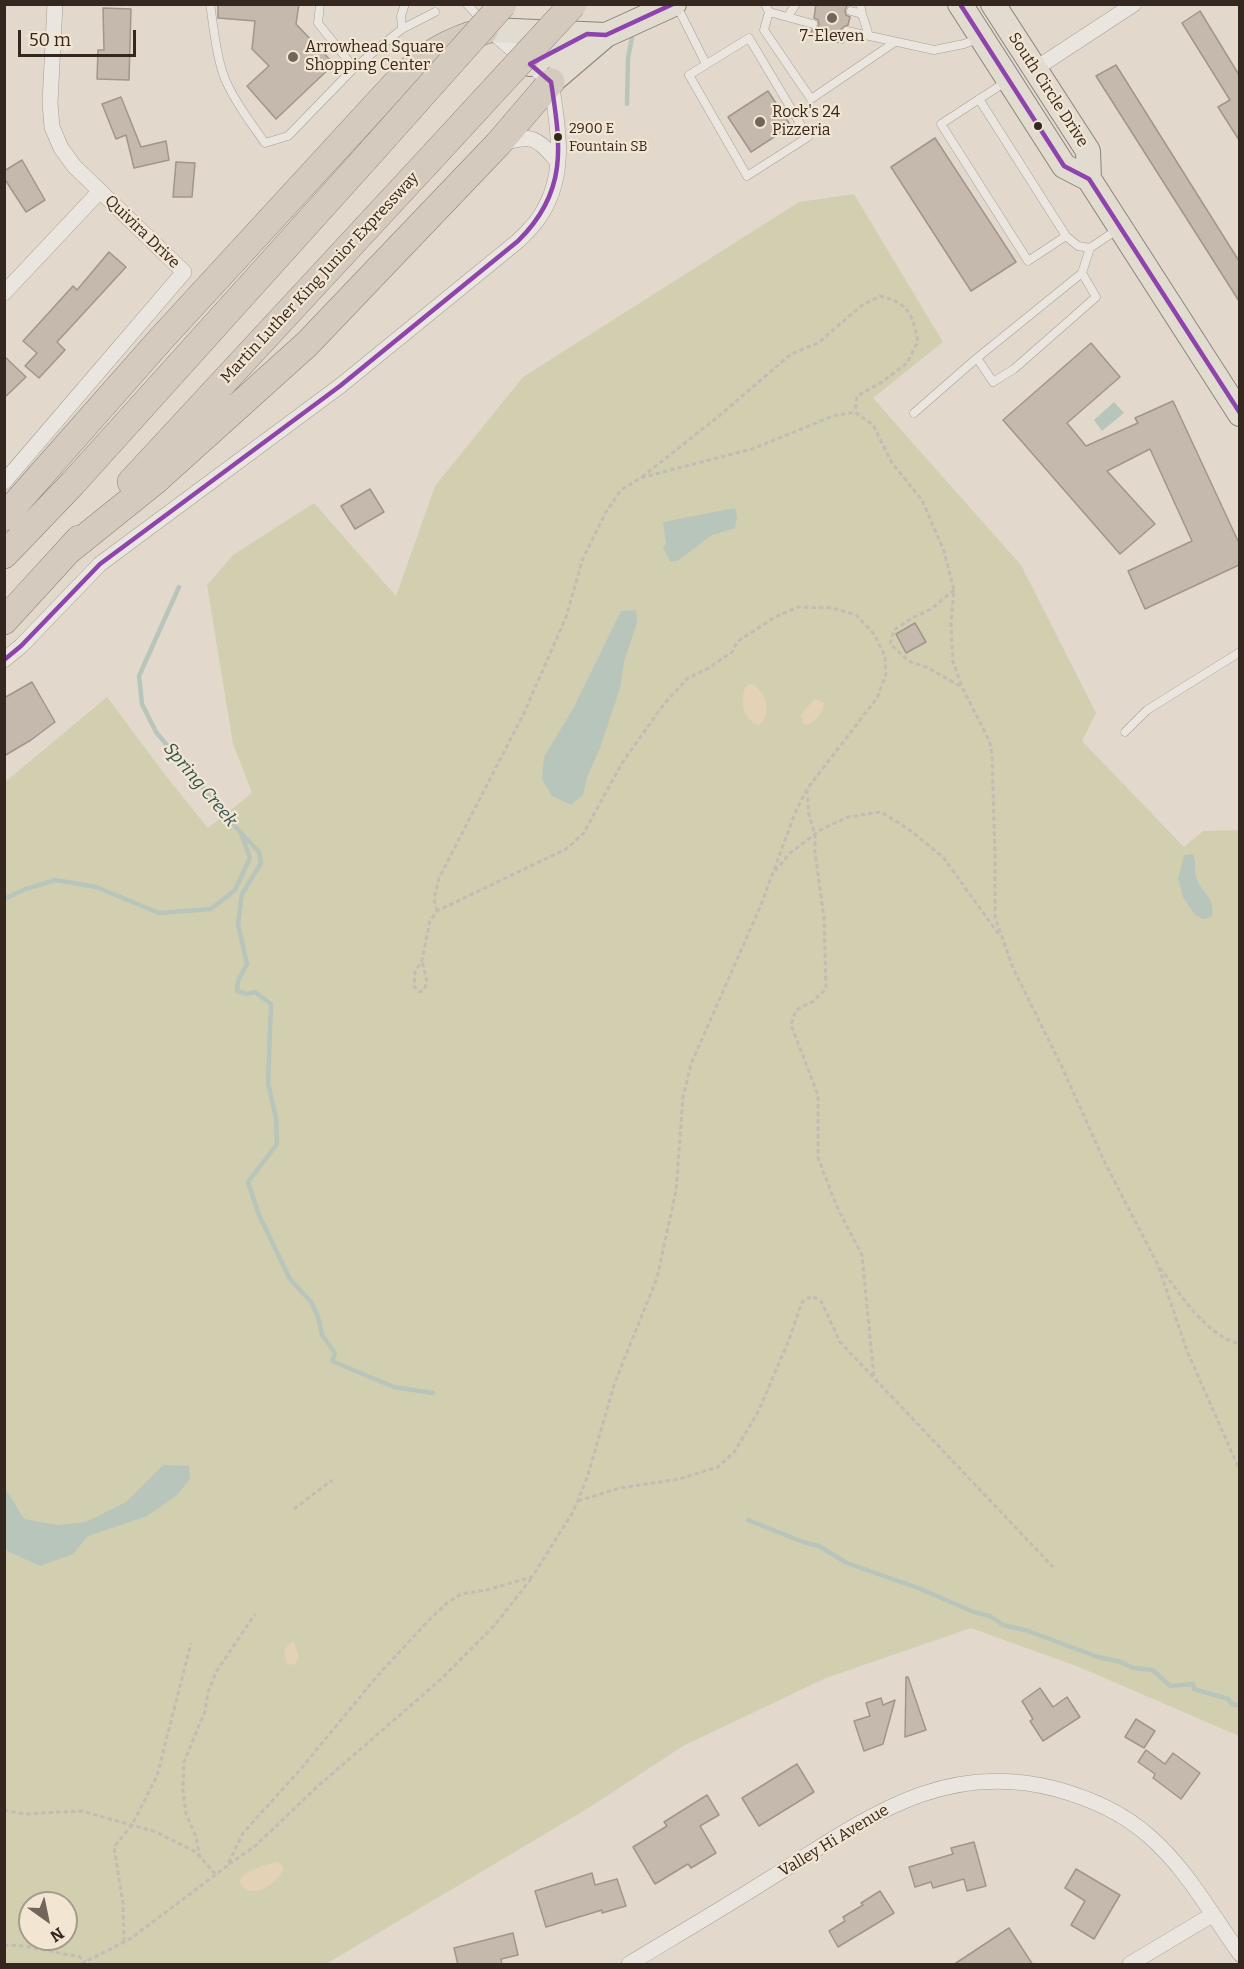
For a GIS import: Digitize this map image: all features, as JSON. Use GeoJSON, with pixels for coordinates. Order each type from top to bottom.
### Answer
{"type":"FeatureCollection","features":[{"type":"Feature","properties":{"kind":"highway"},"geometry":{"type":"LineString","coordinates":[[4,555],[81,474],[503,4]]}},
{"type":"Feature","properties":{"kind":"highway","name":"Martin Luther King Junior Expressway"},"geometry":{"type":"LineString","coordinates":[[68,551],[573,4]]}},
{"type":"Feature","properties":{"kind":"highway"},"geometry":{"type":"LineString","coordinates":[[4,518],[161,339],[400,79],[427,55],[461,37],[490,30]]}},
{"type":"Feature","properties":{"kind":"highway"},"geometry":{"type":"LineString","coordinates":[[4,621],[68,551],[155,481],[307,344],[498,144],[551,82]]}},
{"type":"Feature","properties":{"kind":"main road","name":"South Circle Drive"},"geometry":{"type":"LineString","coordinates":[[960,4],[1064,166],[1089,179],[1239,414]]}},
{"type":"Feature","properties":{"kind":"main road","name":"South Circle Drive"},"geometry":{"type":"LineString","coordinates":[[993,4],[1088,151],[1089,179]]}},
{"type":"Feature","properties":{"kind":"main road"},"geometry":{"type":"LineString","coordinates":[[530,64],[596,35],[672,6]]}},
{"type":"Feature","properties":{"kind":"main road"},"geometry":{"type":"LineString","coordinates":[[490,30],[596,35]]}},
{"type":"Feature","properties":{"kind":"main road"},"geometry":{"type":"LineString","coordinates":[[551,82],[596,35]]}},
{"type":"Feature","properties":{"kind":"street","name":"Quivira Drive"},"geometry":{"type":"LineString","coordinates":[[4,482],[184,272],[74,166],[61,148],[52,127],[50,104],[55,4]]}},
{"type":"Feature","properties":{"kind":"street"},"geometry":{"type":"LineString","coordinates":[[1035,69],[1134,4]]}},
{"type":"Feature","properties":{"kind":"street"},"geometry":{"type":"LineString","coordinates":[[4,660],[21,646],[100,564],[340,386],[518,241],[542,214],[555,180],[558,162],[559,130],[551,82],[490,30]]}},
{"type":"Feature","properties":{"kind":"street"},"geometry":{"type":"LineString","coordinates":[[498,144],[533,138],[542,144],[558,162]]}},
{"type":"Feature","properties":{"kind":"street"},"geometry":{"type":"LineString","coordinates":[[4,293],[100,191]]}},
{"type":"Feature","properties":{"kind":"street","name":"Valley Hi Avenue"},"geometry":{"type":"LineString","coordinates":[[629,1965],[888,1808],[945,1786],[971,1782],[1006,1781],[1043,1786],[1074,1794],[1127,1820],[1155,1842],[1183,1874],[1239,1954]]}},
{"type":"Feature","properties":{"kind":"street"},"geometry":{"type":"LineString","coordinates":[[1130,1965],[1212,1915]]}},
{"type":"Feature","properties":{"kind":"lane"},"geometry":{"type":"LineString","coordinates":[[210,4],[216,46],[225,78],[247,118],[265,143],[288,136],[354,68],[402,29],[435,12]]}},
{"type":"Feature","properties":{"kind":"lane"},"geometry":{"type":"LineString","coordinates":[[320,4],[318,23],[354,68]]}},
{"type":"Feature","properties":{"kind":"lane"},"geometry":{"type":"LineString","coordinates":[[402,29],[401,16],[405,4]]}},
{"type":"Feature","properties":{"kind":"lane"},"geometry":{"type":"LineString","coordinates":[[467,4],[490,30]]}},
{"type":"Feature","properties":{"kind":"lane"},"geometry":{"type":"LineString","coordinates":[[788,16],[796,4]]}},
{"type":"Feature","properties":{"kind":"lane"},"geometry":{"type":"LineString","coordinates":[[860,4],[868,36]]}},
{"type":"Feature","properties":{"kind":"lane"},"geometry":{"type":"LineString","coordinates":[[672,6],[706,64]]}},
{"type":"Feature","properties":{"kind":"lane"},"geometry":{"type":"LineString","coordinates":[[813,24],[767,8],[764,30],[811,99],[895,42]]}},
{"type":"Feature","properties":{"kind":"lane"},"geometry":{"type":"LineString","coordinates":[[851,11],[862,14]]}},
{"type":"Feature","properties":{"kind":"lane"},"geometry":{"type":"LineString","coordinates":[[847,31],[934,50],[964,44],[981,37]]}},
{"type":"Feature","properties":{"kind":"lane"},"geometry":{"type":"LineString","coordinates":[[749,38],[808,137],[747,176],[689,75],[706,64],[749,38]]}},
{"type":"Feature","properties":{"kind":"lane"},"geometry":{"type":"LineString","coordinates":[[1009,80],[941,124],[1028,261],[1066,236]]}},
{"type":"Feature","properties":{"kind":"lane"},"geometry":{"type":"LineString","coordinates":[[979,99],[1066,236],[1078,246],[1090,248]]}},
{"type":"Feature","properties":{"kind":"lane"},"geometry":{"type":"LineString","coordinates":[[914,413],[977,358],[1082,273],[1090,248],[1121,228]]}},
{"type":"Feature","properties":{"kind":"lane"},"geometry":{"type":"LineString","coordinates":[[977,358],[993,382],[1014,369],[1096,297],[1082,273]]}},
{"type":"Feature","properties":{"kind":"lane"},"geometry":{"type":"LineString","coordinates":[[1125,732],[1147,710],[1239,652]]}},
{"type":"Feature","properties":{"kind":"path"},"geometry":{"type":"LineString","coordinates":[[437,911],[434,899],[439,878],[528,702],[566,617],[588,549],[606,512],[621,490],[640,478],[719,416],[791,354],[818,343],[861,306],[880,296],[898,300],[912,315],[918,341],[907,363],[882,382],[857,396],[855,412]]}},
{"type":"Feature","properties":{"kind":"path"},"geometry":{"type":"LineString","coordinates":[[640,478],[752,449],[833,416],[855,412],[873,425],[892,463],[922,500],[944,551],[954,590],[951,622],[953,662],[962,687],[989,740],[992,754],[996,857],[995,916],[1013,968],[1062,1067],[1105,1163],[1158,1265],[1187,1351],[1239,1471]]}},
{"type":"Feature","properties":{"kind":"path"},"geometry":{"type":"LineString","coordinates":[[890,644],[894,630],[931,609],[954,590]]}},
{"type":"Feature","properties":{"kind":"path"},"geometry":{"type":"LineString","coordinates":[[81,1965],[124,1942],[254,1847],[316,1787],[440,1680],[494,1626],[532,1577],[573,1512],[587,1478],[615,1382],[657,1278],[676,1191],[683,1098],[691,1064],[761,905],[795,813],[807,789],[877,698],[886,674],[885,656],[874,634],[856,615],[833,608],[798,607],[776,617],[737,642],[732,652],[709,668],[688,678],[664,704],[622,763],[584,834],[566,849],[437,911],[430,921],[422,960],[415,972],[414,986],[418,992],[424,990],[427,982],[422,960]]}},
{"type":"Feature","properties":{"kind":"path"},"geometry":{"type":"LineString","coordinates":[[881,648],[890,644]]}},
{"type":"Feature","properties":{"kind":"path"},"geometry":{"type":"LineString","coordinates":[[890,644],[909,661],[928,668],[962,687]]}},
{"type":"Feature","properties":{"kind":"path"},"geometry":{"type":"LineString","coordinates":[[807,789],[824,918],[826,990],[812,1002],[796,1010],[791,1024],[818,1095],[819,1158],[837,1207],[861,1255],[874,1379]]}},
{"type":"Feature","properties":{"kind":"path"},"geometry":{"type":"LineString","coordinates":[[773,873],[789,853],[814,834],[848,817],[881,812],[907,828],[943,857],[1003,940]]}},
{"type":"Feature","properties":{"kind":"path"},"geometry":{"type":"LineString","coordinates":[[1158,1265],[1209,1328],[1239,1344]]}},
{"type":"Feature","properties":{"kind":"path"},"geometry":{"type":"LineString","coordinates":[[578,1501],[620,1488],[679,1479],[718,1467],[735,1451],[758,1412],[789,1340],[802,1302],[812,1296],[821,1300],[840,1342],[1053,1567]]}},
{"type":"Feature","properties":{"kind":"path"},"geometry":{"type":"LineString","coordinates":[[294,1509],[332,1480]]}},
{"type":"Feature","properties":{"kind":"path"},"geometry":{"type":"LineString","coordinates":[[226,1866],[243,1833],[299,1771],[378,1675],[447,1603],[461,1594],[486,1590],[532,1577]]}},
{"type":"Feature","properties":{"kind":"path"},"geometry":{"type":"LineString","coordinates":[[200,1858],[196,1838],[186,1814],[183,1791],[184,1762],[201,1720],[216,1672],[255,1614]]}},
{"type":"Feature","properties":{"kind":"path"},"geometry":{"type":"LineString","coordinates":[[124,1942],[123,1904],[114,1847],[132,1825],[157,1776],[191,1643]]}},
{"type":"Feature","properties":{"kind":"path"},"geometry":{"type":"LineString","coordinates":[[4,1810],[24,1814],[82,1810],[156,1832],[196,1852],[215,1875]]}},
{"type":"Feature","properties":{"kind":"path"},"geometry":{"type":"LineString","coordinates":[[4,1945],[24,1946],[80,1957],[86,1962]]}},
{"type":"Feature","properties":{"kind":"shaded area"},"geometry":{"type":"Polygon","coordinates":[[[854,194],[943,342],[873,398],[1021,565],[1096,713],[1082,741],[1184,847],[1203,831],[1239,830],[1239,1736],[1079,1667],[971,1628],[826,1678],[683,1746],[587,1809],[326,1964],[5,1964],[5,782],[107,697],[208,828],[252,793],[233,744],[207,585],[233,555],[314,503],[396,596],[435,486],[523,377],[799,202],[854,194]]]}},
{"type":"Feature","properties":{"kind":"shaded area"},"geometry":{"type":"Polygon","coordinates":[[[1114,402],[1124,413],[1102,431],[1094,420],[1114,402]]]}},
{"type":"Feature","properties":{"kind":"shaded area"},"geometry":{"type":"Polygon","coordinates":[[[735,508],[737,517],[735,528],[712,535],[677,561],[670,561],[663,548],[666,543],[663,522],[735,508]]]}},
{"type":"Feature","properties":{"kind":"shaded area"},"geometry":{"type":"Polygon","coordinates":[[[636,610],[637,623],[624,662],[620,689],[600,748],[587,777],[583,795],[571,805],[552,796],[542,779],[544,757],[574,707],[621,611],[636,610]]]}},
{"type":"Feature","properties":{"kind":"shaded area"},"geometry":{"type":"Polygon","coordinates":[[[1193,854],[1196,877],[1212,905],[1212,917],[1203,919],[1195,915],[1183,897],[1178,878],[1184,855],[1193,854]]]}},
{"type":"Feature","properties":{"kind":"shaded area"},"geometry":{"type":"Polygon","coordinates":[[[163,1465],[189,1466],[190,1479],[176,1496],[147,1516],[88,1536],[73,1554],[40,1566],[5,1550],[5,1488],[24,1519],[57,1525],[86,1522],[126,1502],[163,1465]]]}},
{"type":"Feature","properties":{"kind":"sand"},"geometry":{"type":"Polygon","coordinates":[[[752,684],[761,692],[766,703],[766,715],[759,725],[749,718],[744,708],[744,690],[747,685],[752,684]]]}},
{"type":"Feature","properties":{"kind":"sand"},"geometry":{"type":"Polygon","coordinates":[[[814,699],[823,702],[821,713],[817,719],[807,725],[803,724],[801,715],[814,699]]]}},
{"type":"Feature","properties":{"kind":"sand"},"geometry":{"type":"Polygon","coordinates":[[[294,1642],[299,1657],[296,1663],[291,1665],[287,1663],[284,1652],[287,1645],[294,1642]]]}},
{"type":"Feature","properties":{"kind":"sand"},"geometry":{"type":"Polygon","coordinates":[[[278,1862],[284,1868],[282,1873],[263,1889],[251,1891],[241,1884],[241,1879],[251,1871],[278,1862]]]}},
{"type":"Feature","properties":{"kind":"building","name":"Arrowhead Square Shopping Center"},"geometry":{"type":"Polygon","coordinates":[[[218,4],[299,4],[296,24],[334,64],[276,119],[247,86],[269,66],[252,49],[255,21],[218,18],[218,4]]]}},
{"type":"Feature","properties":{"kind":"building","name":"7-Eleven"},"geometry":{"type":"Polygon","coordinates":[[[816,4],[852,4],[845,10],[846,15],[850,17],[848,25],[841,29],[846,37],[843,43],[810,36],[812,30],[817,29],[819,25],[818,20],[814,18],[816,4]]]}},
{"type":"Feature","properties":{"kind":"building"},"geometry":{"type":"Polygon","coordinates":[[[103,8],[131,9],[129,80],[97,79],[98,50],[104,50],[103,8]]]}},
{"type":"Feature","properties":{"kind":"building"},"geometry":{"type":"Polygon","coordinates":[[[1200,11],[1239,75],[1239,140],[1218,107],[1230,100],[1182,23],[1200,11]]]}},
{"type":"Feature","properties":{"kind":"building"},"geometry":{"type":"Polygon","coordinates":[[[1116,65],[1239,261],[1239,301],[1096,76],[1116,65]]]}},
{"type":"Feature","properties":{"kind":"building","name":"Rock's 24 Pizzeria"},"geometry":{"type":"Polygon","coordinates":[[[768,91],[791,126],[751,152],[728,117],[768,91]]]}},
{"type":"Feature","properties":{"kind":"building"},"geometry":{"type":"Polygon","coordinates":[[[121,97],[141,147],[166,141],[169,160],[134,168],[126,135],[116,139],[102,104],[121,97]]]}},
{"type":"Feature","properties":{"kind":"building"},"geometry":{"type":"Polygon","coordinates":[[[935,138],[1016,262],[971,291],[891,167],[935,138]]]}},
{"type":"Feature","properties":{"kind":"building"},"geometry":{"type":"Polygon","coordinates":[[[22,160],[45,200],[26,212],[4,178],[4,171],[22,160]]]}},
{"type":"Feature","properties":{"kind":"building"},"geometry":{"type":"Polygon","coordinates":[[[176,162],[195,163],[192,197],[173,197],[176,162]]]}},
{"type":"Feature","properties":{"kind":"building"},"geometry":{"type":"Polygon","coordinates":[[[109,252],[126,267],[57,342],[65,350],[39,378],[25,366],[37,353],[23,341],[73,286],[77,290],[109,252]]]}},
{"type":"Feature","properties":{"kind":"building"},"geometry":{"type":"Polygon","coordinates":[[[1091,343],[1120,377],[1067,423],[1086,446],[1138,423],[1135,418],[1173,401],[1239,543],[1239,565],[1145,609],[1128,571],[1192,541],[1150,449],[1107,471],[1155,524],[1120,554],[1003,420],[1091,343]]]}},
{"type":"Feature","properties":{"kind":"building"},"geometry":{"type":"Polygon","coordinates":[[[4,356],[26,377],[4,398],[4,356]]]}},
{"type":"Feature","properties":{"kind":"building"},"geometry":{"type":"Polygon","coordinates":[[[370,489],[384,512],[355,529],[341,506],[370,489]]]}},
{"type":"Feature","properties":{"kind":"building"},"geometry":{"type":"Polygon","coordinates":[[[915,623],[926,642],[906,653],[896,634],[915,623]]]}},
{"type":"Feature","properties":{"kind":"building"},"geometry":{"type":"Polygon","coordinates":[[[32,682],[55,722],[4,756],[4,698],[32,682]]]}},
{"type":"Feature","properties":{"kind":"building"},"geometry":{"type":"Polygon","coordinates":[[[906,1677],[908,1677],[926,1730],[905,1737],[906,1677]]]}},
{"type":"Feature","properties":{"kind":"building"},"geometry":{"type":"Polygon","coordinates":[[[1040,1688],[1053,1707],[1067,1697],[1080,1717],[1043,1741],[1030,1721],[1033,1719],[1022,1701],[1040,1688]]]}},
{"type":"Feature","properties":{"kind":"building"},"geometry":{"type":"Polygon","coordinates":[[[881,1698],[883,1705],[895,1700],[883,1744],[864,1751],[854,1721],[870,1716],[866,1703],[881,1698]]]}},
{"type":"Feature","properties":{"kind":"building"},"geometry":{"type":"Polygon","coordinates":[[[1136,1719],[1155,1731],[1144,1748],[1125,1737],[1136,1719]]]}},
{"type":"Feature","properties":{"kind":"building"},"geometry":{"type":"Polygon","coordinates":[[[1146,1750],[1165,1764],[1173,1753],[1200,1773],[1181,1799],[1153,1778],[1155,1774],[1138,1762],[1146,1750]]]}},
{"type":"Feature","properties":{"kind":"building"},"geometry":{"type":"Polygon","coordinates":[[[797,1764],[814,1792],[759,1826],[742,1798],[797,1764]]]}},
{"type":"Feature","properties":{"kind":"building"},"geometry":{"type":"Polygon","coordinates":[[[707,1795],[719,1815],[700,1826],[716,1853],[691,1868],[688,1864],[655,1884],[633,1847],[667,1826],[664,1822],[707,1795]]]}},
{"type":"Feature","properties":{"kind":"building"},"geometry":{"type":"Polygon","coordinates":[[[974,1842],[986,1886],[967,1891],[964,1879],[933,1888],[931,1882],[915,1887],[909,1867],[953,1854],[951,1848],[974,1842]]]}},
{"type":"Feature","properties":{"kind":"building"},"geometry":{"type":"Polygon","coordinates":[[[1076,1869],[1120,1895],[1094,1939],[1071,1925],[1085,1901],[1065,1888],[1076,1869]]]}},
{"type":"Feature","properties":{"kind":"building"},"geometry":{"type":"Polygon","coordinates":[[[592,1873],[595,1885],[617,1879],[626,1906],[602,1913],[602,1910],[546,1927],[535,1891],[592,1873]]]}},
{"type":"Feature","properties":{"kind":"building"},"geometry":{"type":"Polygon","coordinates":[[[880,1891],[894,1913],[838,1947],[829,1931],[845,1921],[843,1917],[880,1891]]]}},
{"type":"Feature","properties":{"kind":"building"},"geometry":{"type":"Polygon","coordinates":[[[1009,1928],[1033,1965],[953,1965],[1009,1928]]]}},
{"type":"Feature","properties":{"kind":"building"},"geometry":{"type":"Polygon","coordinates":[[[513,1933],[518,1955],[501,1959],[502,1965],[458,1965],[454,1948],[513,1933]]]}},
{"type":"Feature","properties":{"kind":"waterway","name":"Spring Creek"},"geometry":{"type":"LineString","coordinates":[[627,104],[628,58],[633,32]]}},
{"type":"Feature","properties":{"kind":"waterway","name":"Spring Creek"},"geometry":{"type":"LineString","coordinates":[[4,899],[23,890],[55,880],[96,887],[159,913],[211,909],[235,890],[250,858],[241,833],[156,732],[142,704],[139,676],[179,587]]}},
{"type":"Feature","properties":{"kind":"waterway"},"geometry":{"type":"LineString","coordinates":[[241,833],[259,852],[261,863],[242,894],[238,924],[247,964],[238,981],[237,991],[247,994],[255,992],[271,1004],[268,1083],[276,1118],[277,1144],[248,1182],[259,1215],[290,1279],[311,1302],[318,1317],[322,1335],[335,1353],[332,1361],[394,1387],[433,1393]]}},
{"type":"Feature","properties":{"kind":"waterway"},"geometry":{"type":"LineString","coordinates":[[748,1520],[819,1546],[847,1563],[918,1588],[974,1612],[990,1616],[1003,1625],[1028,1631],[1133,1668],[1153,1670],[1170,1686],[1193,1684],[1194,1689],[1228,1699],[1232,1704],[1240,1706]]}},
{"type":"Feature","properties":{"kind":"transit line"},"geometry":{"type":"LineString","coordinates":[[551,82],[530,64],[587,34],[606,35],[673,4]]}},
{"type":"Feature","properties":{"kind":"transit line"},"geometry":{"type":"LineString","coordinates":[[960,4],[1064,166],[1089,179],[1240,413]]}},
{"type":"Feature","properties":{"kind":"transit line"},"geometry":{"type":"LineString","coordinates":[[4,660],[21,646],[100,564],[340,386],[518,241],[534,223],[546,204],[557,167],[557,127],[551,82]]}},
{"type":"Feature","properties":{"kind":"place","name":"7-Eleven"},"geometry":{"type":"Point","coordinates":[832,18]}},
{"type":"Feature","properties":{"kind":"place","name":"Arrowhead Square Shopping Center"},"geometry":{"type":"Point","coordinates":[293,57]}},
{"type":"Feature","properties":{"kind":"place","name":"Rock's 24 Pizzeria"},"geometry":{"type":"Point","coordinates":[760,122]}},
{"type":"Feature","properties":{"kind":"place","name":"2900 E Fountain SB"},"geometry":{"type":"Point","coordinates":[558,137]}}]}
